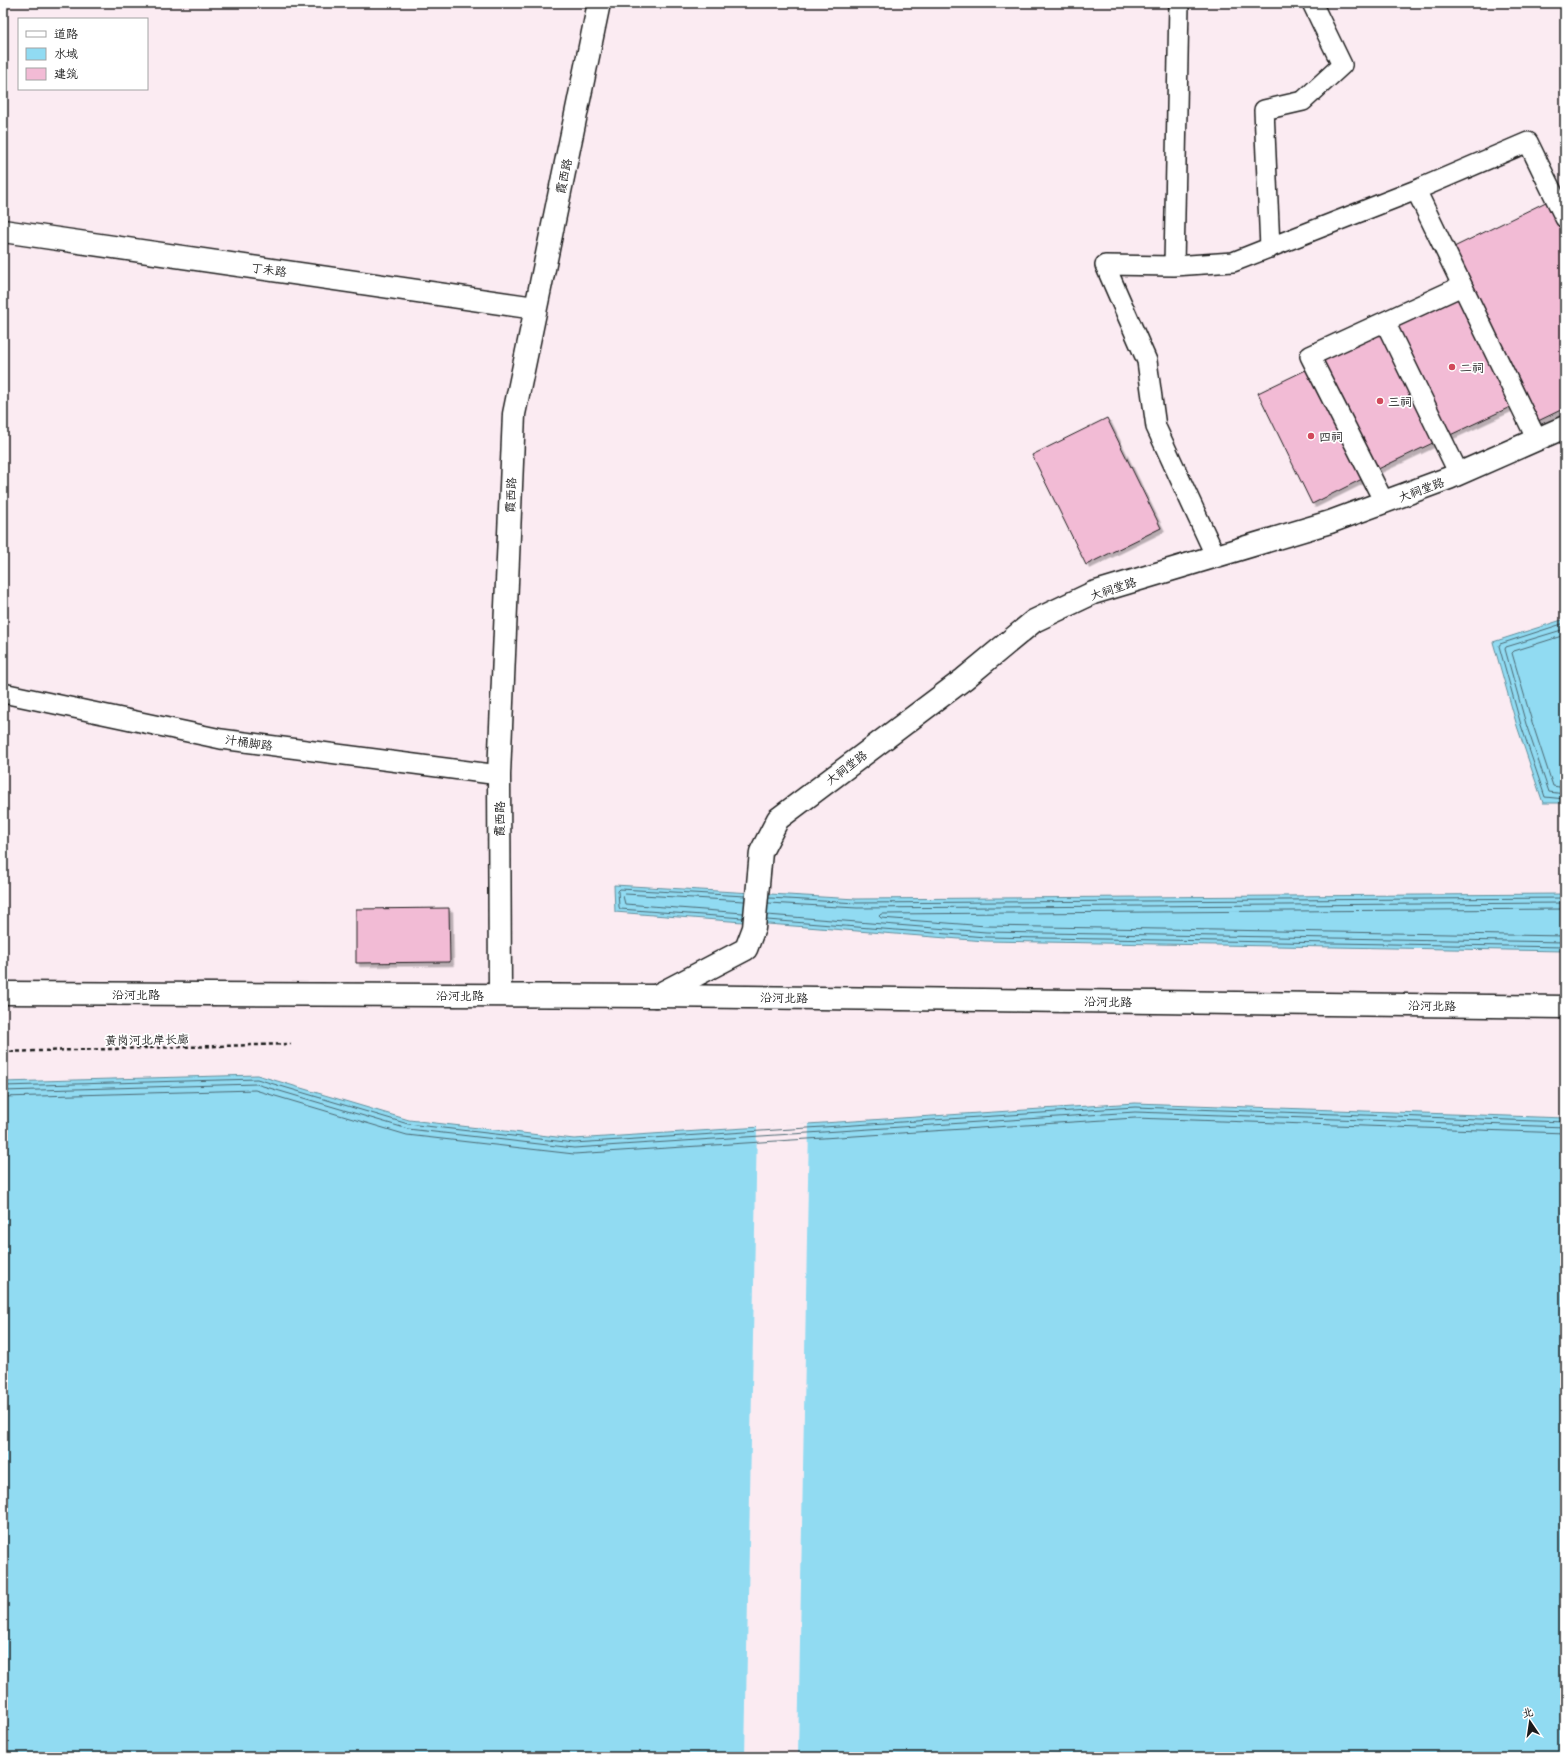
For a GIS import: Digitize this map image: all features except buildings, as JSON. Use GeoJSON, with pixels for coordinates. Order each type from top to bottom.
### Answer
{"type":"FeatureCollection","features":[{"type":"Feature","properties":{"kind":"street","name":"霞西路"},"geometry":{"type":"LineString","coordinates":[[500,995],[498,776],[514,414],[599,3]]}},
{"type":"Feature","properties":{"kind":"street","name":"丁未路"},"geometry":{"type":"LineString","coordinates":[[3,231],[535,308]]}},
{"type":"Feature","properties":{"kind":"street","name":"大祠堂路"},"geometry":{"type":"LineString","coordinates":[[656,996],[746,949],[754,928],[761,852],[778,819],[964,679],[1034,622],[1093,593],[1330,522],[1459,474],[1565,427]]}},
{"type":"Feature","properties":{"kind":"street","name":"沿河北路"},"geometry":{"type":"LineString","coordinates":[[3,993],[656,996],[1565,1007]]}},
{"type":"Feature","properties":{"kind":"lane"},"geometry":{"type":"LineString","coordinates":[[1174,266],[1179,3]]}},
{"type":"Feature","properties":{"kind":"lane"},"geometry":{"type":"LineString","coordinates":[[1270,248],[1264,110],[1303,101],[1342,65],[1312,3]]}},
{"type":"Feature","properties":{"kind":"lane"},"geometry":{"type":"LineString","coordinates":[[1216,557],[1156,427],[1147,361],[1105,265],[1174,266],[1233,262],[1416,190],[1528,142],[1565,218]]}},
{"type":"Feature","properties":{"kind":"lane"},"geometry":{"type":"LineString","coordinates":[[1416,190],[1537,440]]}},
{"type":"Feature","properties":{"kind":"lane"},"geometry":{"type":"LineString","coordinates":[[1384,502],[1310,356],[1462,286]]}},
{"type":"Feature","properties":{"kind":"lane"},"geometry":{"type":"LineString","coordinates":[[1385,322],[1459,474]]}},
{"type":"Feature","properties":{"kind":"lane","name":"汁桶脚路"},"geometry":{"type":"LineString","coordinates":[[3,693],[221,739],[498,776]]}},
{"type":"Feature","properties":{"kind":"path","name":"黄岗河北岸长廊"},"geometry":{"type":"LineString","coordinates":[[3,1052],[291,1044]]}},
{"type":"Feature","properties":{"kind":"water"},"geometry":{"type":"Polygon","coordinates":[[[1565,619],[1565,803],[1543,803],[1517,726],[1493,642],[1565,619]]]}},
{"type":"Feature","properties":{"kind":"water"},"geometry":{"type":"Polygon","coordinates":[[[614,885],[856,899],[1565,894],[1565,951],[985,941],[615,912],[614,885]]]}},
{"type":"Feature","properties":{"kind":"water"},"geometry":{"type":"Polygon","coordinates":[[[257,1075],[409,1120],[574,1139],[1135,1103],[1565,1118],[1565,1757],[3,1757],[3,1082],[257,1075]]]}},
{"type":"Feature","properties":{"kind":"pier"},"geometry":{"type":"Polygon","coordinates":[[[809,1123],[798,1757],[745,1757],[757,1126],[809,1123]]]}},
{"type":"Feature","properties":{"kind":"place","name":"二祠"},"geometry":{"type":"Point","coordinates":[1452,367]}},
{"type":"Feature","properties":{"kind":"place","name":"三祠"},"geometry":{"type":"Point","coordinates":[1380,401]}},
{"type":"Feature","properties":{"kind":"place","name":"四祠"},"geometry":{"type":"Point","coordinates":[1311,436]}}]}
